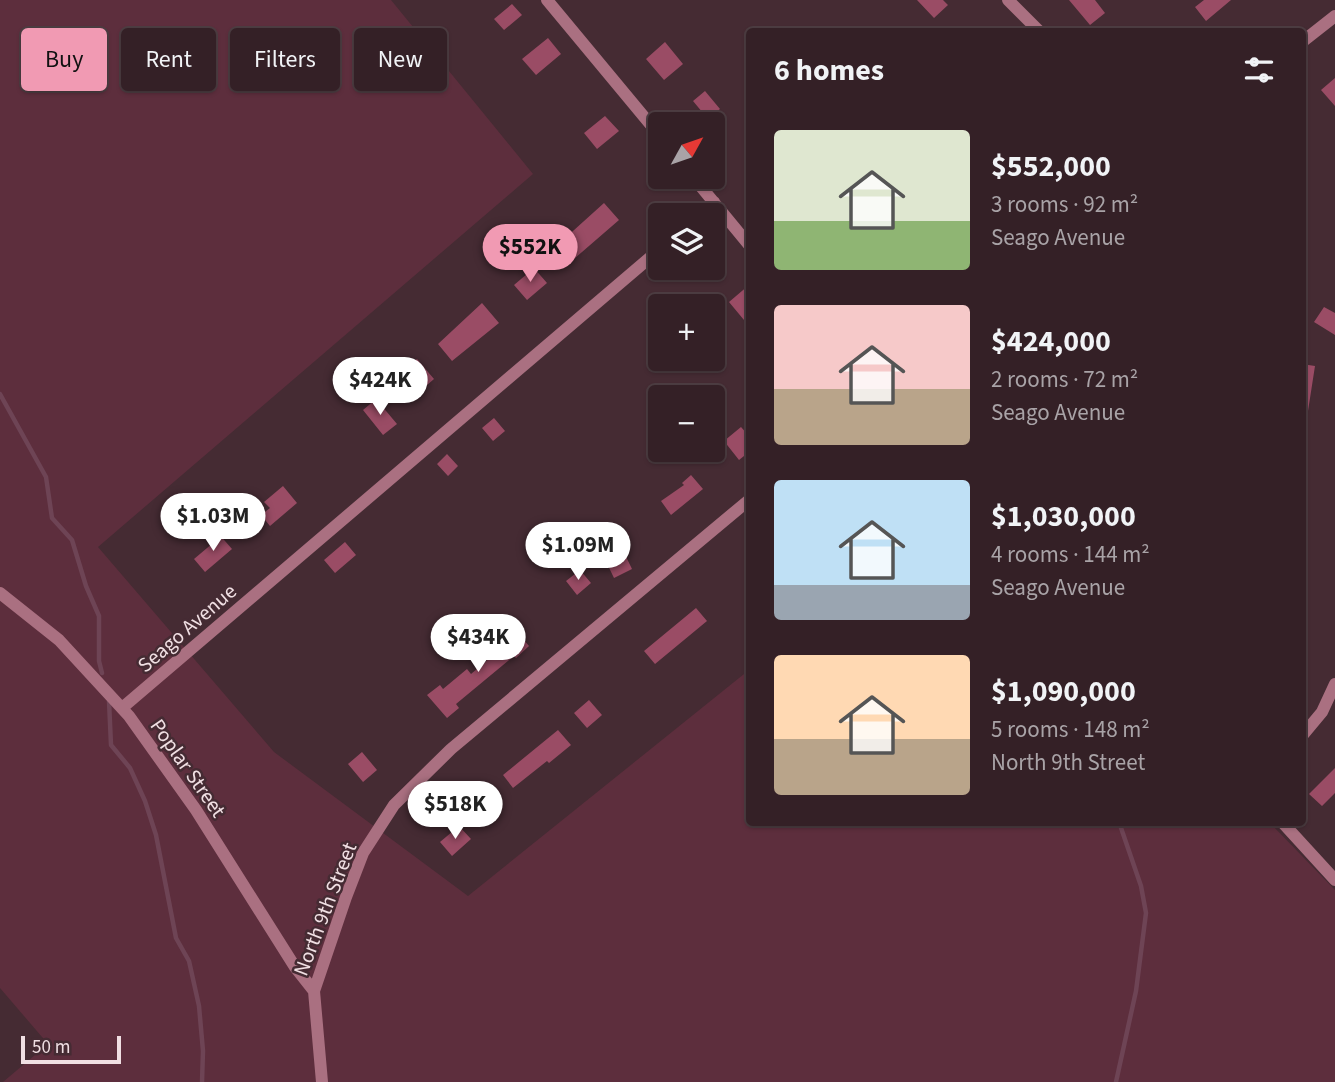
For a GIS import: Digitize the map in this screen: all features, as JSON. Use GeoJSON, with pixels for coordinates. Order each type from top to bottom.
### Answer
{"type":"FeatureCollection","features":[{"type":"Feature","properties":{"kind":"street"},"geometry":{"type":"LineString","coordinates":[[547,0],[648,122]]}},
{"type":"Feature","properties":{"kind":"street"},"geometry":{"type":"LineString","coordinates":[[1009,0],[1036,28]]}},
{"type":"Feature","properties":{"kind":"street"},"geometry":{"type":"LineString","coordinates":[[1306,39],[1335,16]]}},
{"type":"Feature","properties":{"kind":"street"},"geometry":{"type":"LineString","coordinates":[[703,189],[746,241]]}},
{"type":"Feature","properties":{"kind":"street","name":"Seago Avenue"},"geometry":{"type":"LineString","coordinates":[[122,708],[648,258]]}},
{"type":"Feature","properties":{"kind":"street","name":"North 9th Street"},"geometry":{"type":"LineString","coordinates":[[322,1082],[314,991],[363,853],[394,806],[451,749],[746,503]]}},
{"type":"Feature","properties":{"kind":"street","name":"Poplar Street"},"geometry":{"type":"LineString","coordinates":[[0,593],[58,640],[122,708],[196,810],[295,967],[314,991]]}},
{"type":"Feature","properties":{"kind":"street"},"geometry":{"type":"LineString","coordinates":[[1306,731],[1322,712],[1335,684]]}},
{"type":"Feature","properties":{"kind":"street"},"geometry":{"type":"LineString","coordinates":[[1286,826],[1335,880]]}},
{"type":"Feature","properties":{"kind":"shaded area"},"geometry":{"type":"Polygon","coordinates":[[[0,0],[391,0],[414,28],[354,28],[354,91],[447,91],[447,69],[533,174],[98,547],[274,752],[468,896],[746,672],[746,826],[1273,826],[1335,890],[1335,1082],[3,1082],[48,1044],[0,988],[0,0]]]}},
{"type":"Feature","properties":{"kind":"building"},"geometry":{"type":"Polygon","coordinates":[[[917,0],[943,0],[948,5],[934,18],[917,0]]]}},
{"type":"Feature","properties":{"kind":"building"},"geometry":{"type":"Polygon","coordinates":[[[1069,0],[1095,0],[1105,13],[1090,25],[1069,0]]]}},
{"type":"Feature","properties":{"kind":"building"},"geometry":{"type":"Polygon","coordinates":[[[1204,0],[1231,0],[1206,21],[1195,7],[1204,0]]]}},
{"type":"Feature","properties":{"kind":"building"},"geometry":{"type":"Polygon","coordinates":[[[512,4],[522,15],[504,30],[494,19],[512,4]]]}},
{"type":"Feature","properties":{"kind":"building"},"geometry":{"type":"Polygon","coordinates":[[[548,38],[561,54],[536,75],[522,59],[548,38]]]}},
{"type":"Feature","properties":{"kind":"building"},"geometry":{"type":"Polygon","coordinates":[[[665,42],[683,64],[664,80],[646,59],[665,42]]]}},
{"type":"Feature","properties":{"kind":"building"},"geometry":{"type":"Polygon","coordinates":[[[1335,78],[1335,106],[1321,90],[1335,78]]]}},
{"type":"Feature","properties":{"kind":"building"},"geometry":{"type":"Polygon","coordinates":[[[705,91],[720,109],[716,112],[702,112],[693,101],[705,91]]]}},
{"type":"Feature","properties":{"kind":"building"},"geometry":{"type":"Polygon","coordinates":[[[605,116],[619,131],[597,149],[584,133],[605,116]]]}},
{"type":"Feature","properties":{"kind":"building"},"geometry":{"type":"Polygon","coordinates":[[[604,203],[619,220],[567,265],[553,249],[604,203]]]}},
{"type":"Feature","properties":{"kind":"building"},"geometry":{"type":"Polygon","coordinates":[[[534,268],[547,283],[527,300],[514,285],[534,268]]]}},
{"type":"Feature","properties":{"kind":"building"},"geometry":{"type":"Polygon","coordinates":[[[746,288],[746,322],[729,302],[746,288]]]}},
{"type":"Feature","properties":{"kind":"building"},"geometry":{"type":"Polygon","coordinates":[[[482,303],[499,323],[452,361],[438,344],[482,303]]]}},
{"type":"Feature","properties":{"kind":"building"},"geometry":{"type":"Polygon","coordinates":[[[1324,307],[1335,313],[1335,335],[1314,322],[1324,307]]]}},
{"type":"Feature","properties":{"kind":"building"},"geometry":{"type":"Polygon","coordinates":[[[417,359],[434,379],[419,392],[402,371],[417,359]]]}},
{"type":"Feature","properties":{"kind":"building"},"geometry":{"type":"Polygon","coordinates":[[[1306,365],[1315,366],[1306,411],[1306,365]]]}},
{"type":"Feature","properties":{"kind":"building"},"geometry":{"type":"Polygon","coordinates":[[[376,399],[397,424],[383,435],[363,410],[376,399]]]}},
{"type":"Feature","properties":{"kind":"building"},"geometry":{"type":"Polygon","coordinates":[[[494,418],[505,431],[493,441],[482,428],[494,418]]]}},
{"type":"Feature","properties":{"kind":"building"},"geometry":{"type":"Polygon","coordinates":[[[741,427],[746,433],[746,454],[739,460],[725,440],[741,427]]]}},
{"type":"Feature","properties":{"kind":"building"},"geometry":{"type":"Polygon","coordinates":[[[447,454],[458,466],[448,476],[437,464],[447,454]]]}},
{"type":"Feature","properties":{"kind":"building"},"geometry":{"type":"Polygon","coordinates":[[[691,475],[703,489],[671,515],[661,501],[684,485],[682,483],[691,475]]]}},
{"type":"Feature","properties":{"kind":"building"},"geometry":{"type":"Polygon","coordinates":[[[283,486],[297,503],[270,526],[261,515],[270,508],[264,502],[283,486]]]}},
{"type":"Feature","properties":{"kind":"building"},"geometry":{"type":"Polygon","coordinates":[[[218,533],[232,549],[205,572],[194,559],[213,543],[210,540],[218,533]]]}},
{"type":"Feature","properties":{"kind":"building"},"geometry":{"type":"Polygon","coordinates":[[[616,536],[632,569],[614,578],[598,545],[616,536]]]}},
{"type":"Feature","properties":{"kind":"building"},"geometry":{"type":"Polygon","coordinates":[[[345,542],[356,555],[335,573],[324,560],[345,542]]]}},
{"type":"Feature","properties":{"kind":"building"},"geometry":{"type":"Polygon","coordinates":[[[580,570],[591,583],[577,595],[566,581],[580,570]]]}},
{"type":"Feature","properties":{"kind":"building"},"geometry":{"type":"Polygon","coordinates":[[[696,608],[707,621],[655,664],[644,651],[696,608]]]}},
{"type":"Feature","properties":{"kind":"building"},"geometry":{"type":"Polygon","coordinates":[[[511,625],[529,646],[456,704],[459,708],[447,718],[427,695],[440,685],[443,689],[467,669],[471,674],[505,645],[498,636],[511,625]]]}},
{"type":"Feature","properties":{"kind":"building"},"geometry":{"type":"Polygon","coordinates":[[[589,700],[602,715],[587,728],[574,713],[589,700]]]}},
{"type":"Feature","properties":{"kind":"building"},"geometry":{"type":"Polygon","coordinates":[[[558,730],[571,745],[513,788],[503,775],[558,730]]]}},
{"type":"Feature","properties":{"kind":"building"},"geometry":{"type":"Polygon","coordinates":[[[362,752],[377,770],[363,782],[348,764],[362,752]]]}},
{"type":"Feature","properties":{"kind":"building"},"geometry":{"type":"Polygon","coordinates":[[[1335,768],[1335,793],[1322,806],[1309,794],[1335,768]]]}},
{"type":"Feature","properties":{"kind":"building"},"geometry":{"type":"Polygon","coordinates":[[[459,826],[471,839],[452,856],[440,842],[459,826]]]}},
{"type":"Feature","properties":{"kind":"waterway"},"geometry":{"type":"LineString","coordinates":[[0,394],[46,477],[52,518],[72,540],[86,586],[99,616],[99,661],[102,673]]}},
{"type":"Feature","properties":{"kind":"waterway"},"geometry":{"type":"LineString","coordinates":[[109,701],[111,745],[130,768],[145,801],[156,835],[176,938],[189,961],[199,1006],[203,1051],[202,1082]]}},
{"type":"Feature","properties":{"kind":"waterway"},"geometry":{"type":"LineString","coordinates":[[1116,1082],[1136,991],[1146,913],[1141,886],[1120,826]]}}]}
